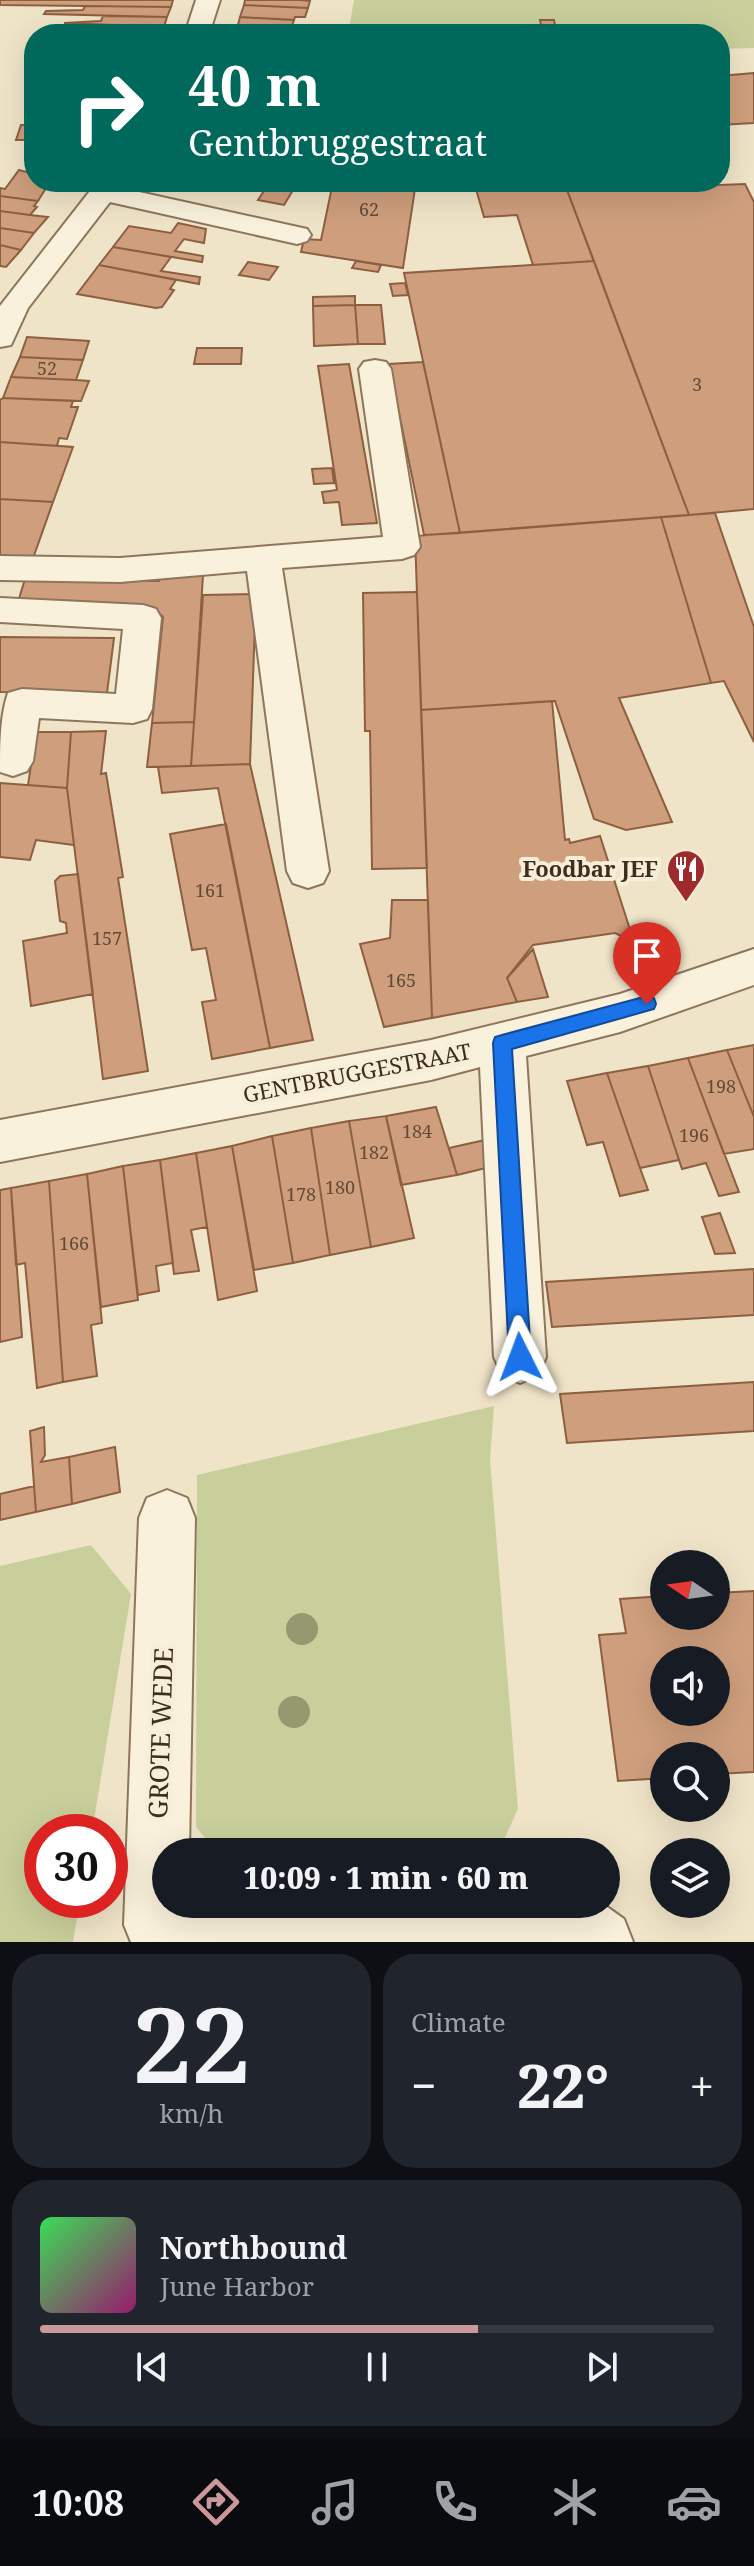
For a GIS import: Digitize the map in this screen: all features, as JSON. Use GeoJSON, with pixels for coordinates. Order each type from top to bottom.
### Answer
{"type":"FeatureCollection","features":[{"type":"Feature","properties":{"kind":"street"},"geometry":{"type":"LineString","coordinates":[[200,24],[208,0]]}},
{"type":"Feature","properties":{"kind":"street"},"geometry":{"type":"LineString","coordinates":[[0,338],[14,307],[103,192]]}},
{"type":"Feature","properties":{"kind":"street"},"geometry":{"type":"LineString","coordinates":[[127,192],[297,235]]}},
{"type":"Feature","properties":{"kind":"street"},"geometry":{"type":"LineString","coordinates":[[0,568],[120,570],[402,547],[375,369]]}},
{"type":"Feature","properties":{"kind":"street"},"geometry":{"type":"LineString","coordinates":[[263,557],[308,871]]}},
{"type":"Feature","properties":{"kind":"street"},"geometry":{"type":"LineString","coordinates":[[0,610],[143,618],[133,709],[22,703],[13,761]]}},
{"type":"Feature","properties":{"kind":"street","name":"GENTBRUGGESTRAAT"},"geometry":{"type":"LineString","coordinates":[[0,1141],[431,1060],[620,1013],[754,967]]}},
{"type":"Feature","properties":{"kind":"street"},"geometry":{"type":"LineString","coordinates":[[502,1043],[520,1357]]}},
{"type":"Feature","properties":{"kind":"street","name":"GROTE WEDE"},"geometry":{"type":"LineString","coordinates":[[167,1518],[156,1925],[560,1912],[601,1942]]}},
{"type":"Feature","properties":{"kind":"green space"},"geometry":{"type":"Polygon","coordinates":[[[354,0],[754,0],[754,48],[730,49],[730,24],[350,24],[354,0]]]}},
{"type":"Feature","properties":{"kind":"green space"},"geometry":{"type":"Polygon","coordinates":[[[494,1406],[490,1459],[518,1809],[505,1838],[205,1838],[196,1827],[197,1475],[494,1406]]]}},
{"type":"Feature","properties":{"kind":"green space"},"geometry":{"type":"Polygon","coordinates":[[[91,1545],[131,1594],[95,1814],[24,1814],[24,1918],[77,1918],[73,1942],[0,1942],[0,1566],[91,1545]]]}},
{"type":"Feature","properties":{"kind":"building"},"geometry":{"type":"Polygon","coordinates":[[[0,0],[173,0],[171,7],[0,5],[0,0]]]}},
{"type":"Feature","properties":{"kind":"building"},"geometry":{"type":"Polygon","coordinates":[[[245,0],[310,1],[308,8],[244,5],[245,0]]]}},
{"type":"Feature","properties":{"kind":"building"},"geometry":{"type":"Polygon","coordinates":[[[244,5],[308,8],[305,17],[295,17],[294,20],[240,17],[244,5]]]}},
{"type":"Feature","properties":{"kind":"building"},"geometry":{"type":"Polygon","coordinates":[[[85,6],[171,7],[167,17],[44,14],[46,11],[83,10],[85,6]]]}},
{"type":"Feature","properties":{"kind":"building"},"geometry":{"type":"Polygon","coordinates":[[[103,16],[167,17],[165,24],[64,23],[101,21],[103,16]]]}},
{"type":"Feature","properties":{"kind":"building"},"geometry":{"type":"Polygon","coordinates":[[[240,17],[294,20],[293,24],[238,24],[240,17]]]}},
{"type":"Feature","properties":{"kind":"building"},"geometry":{"type":"Polygon","coordinates":[[[540,20],[554,20],[555,24],[541,24],[540,20]]]}},
{"type":"Feature","properties":{"kind":"building"},"geometry":{"type":"Polygon","coordinates":[[[754,73],[754,123],[730,124],[730,75],[754,73]]]}},
{"type":"Feature","properties":{"kind":"building"},"geometry":{"type":"Polygon","coordinates":[[[21,125],[24,125],[24,140],[16,140],[21,125]]]}},
{"type":"Feature","properties":{"kind":"building"},"geometry":{"type":"Polygon","coordinates":[[[19,170],[24,171],[24,192],[44,192],[38,201],[0,196],[0,188],[5,189],[19,170]]]}},
{"type":"Feature","properties":{"kind":"building"},"geometry":{"type":"Polygon","coordinates":[[[745,184],[754,202],[754,509],[689,515],[568,192],[730,192],[730,185],[745,184]]]}},
{"type":"Feature","properties":{"kind":"building"},"geometry":{"type":"Polygon","coordinates":[[[263,192],[292,192],[284,205],[258,200],[263,192]]]}},
{"type":"Feature","properties":{"kind":"building"},"geometry":{"type":"Polygon","coordinates":[[[331,192],[414,192],[403,268],[301,252],[304,239],[321,240],[331,192]]]}},
{"type":"Feature","properties":{"kind":"building"},"geometry":{"type":"Polygon","coordinates":[[[477,192],[568,192],[594,261],[533,265],[517,215],[484,217],[477,192]]]}},
{"type":"Feature","properties":{"kind":"building"},"geometry":{"type":"Polygon","coordinates":[[[0,196],[38,201],[34,206],[37,207],[30,215],[0,211],[0,196]]]}},
{"type":"Feature","properties":{"kind":"building"},"geometry":{"type":"Polygon","coordinates":[[[0,211],[48,217],[34,233],[0,228],[0,211]]]}},
{"type":"Feature","properties":{"kind":"building"},"geometry":{"type":"Polygon","coordinates":[[[178,223],[206,229],[204,243],[184,239],[175,251],[203,256],[202,262],[113,247],[129,226],[171,233],[178,223]]]}},
{"type":"Feature","properties":{"kind":"building"},"geometry":{"type":"Polygon","coordinates":[[[0,228],[34,233],[21,250],[0,245],[0,228]]]}},
{"type":"Feature","properties":{"kind":"building"},"geometry":{"type":"Polygon","coordinates":[[[0,245],[21,250],[6,267],[0,266],[0,245]]]}},
{"type":"Feature","properties":{"kind":"building"},"geometry":{"type":"Polygon","coordinates":[[[113,247],[171,257],[161,271],[200,277],[199,284],[99,265],[113,247]]]}},
{"type":"Feature","properties":{"kind":"building"},"geometry":{"type":"Polygon","coordinates":[[[356,261],[381,265],[378,272],[352,268],[356,261]]]}},
{"type":"Feature","properties":{"kind":"building"},"geometry":{"type":"Polygon","coordinates":[[[594,261],[689,515],[460,533],[404,273],[594,261]]]}},
{"type":"Feature","properties":{"kind":"building"},"geometry":{"type":"Polygon","coordinates":[[[248,262],[278,267],[269,280],[239,275],[248,262]]]}},
{"type":"Feature","properties":{"kind":"building"},"geometry":{"type":"Polygon","coordinates":[[[99,265],[176,280],[170,289],[174,290],[162,307],[156,308],[77,294],[99,265]]]}},
{"type":"Feature","properties":{"kind":"building"},"geometry":{"type":"Polygon","coordinates":[[[405,283],[408,295],[393,296],[390,284],[405,283]]]}},
{"type":"Feature","properties":{"kind":"building"},"geometry":{"type":"Polygon","coordinates":[[[355,296],[355,305],[313,306],[313,297],[355,296]]]}},
{"type":"Feature","properties":{"kind":"building"},"geometry":{"type":"Polygon","coordinates":[[[355,305],[358,344],[314,346],[313,306],[355,305]]]}},
{"type":"Feature","properties":{"kind":"building"},"geometry":{"type":"Polygon","coordinates":[[[355,305],[381,305],[385,344],[358,344],[355,305]]]}},
{"type":"Feature","properties":{"kind":"building"},"geometry":{"type":"Polygon","coordinates":[[[27,337],[89,341],[83,360],[20,357],[27,337]]]}},
{"type":"Feature","properties":{"kind":"building"},"geometry":{"type":"Polygon","coordinates":[[[197,348],[242,348],[241,364],[194,364],[197,348]]]}},
{"type":"Feature","properties":{"kind":"building"},"geometry":{"type":"Polygon","coordinates":[[[20,357],[83,360],[76,380],[11,377],[20,357]]]}},
{"type":"Feature","properties":{"kind":"building"},"geometry":{"type":"Polygon","coordinates":[[[423,362],[460,533],[424,535],[389,364],[423,362]]]}},
{"type":"Feature","properties":{"kind":"building"},"geometry":{"type":"Polygon","coordinates":[[[349,364],[377,523],[342,525],[339,502],[324,503],[322,492],[337,490],[318,366],[349,364]]]}},
{"type":"Feature","properties":{"kind":"building"},"geometry":{"type":"Polygon","coordinates":[[[11,377],[89,381],[81,401],[3,398],[11,377]]]}},
{"type":"Feature","properties":{"kind":"building"},"geometry":{"type":"Polygon","coordinates":[[[0,400],[73,401],[71,407],[78,407],[67,439],[59,438],[57,446],[0,442],[0,400]]]}},
{"type":"Feature","properties":{"kind":"building"},"geometry":{"type":"Polygon","coordinates":[[[0,442],[73,447],[53,502],[0,499],[0,442]]]}},
{"type":"Feature","properties":{"kind":"building"},"geometry":{"type":"Polygon","coordinates":[[[332,468],[334,483],[314,484],[312,469],[332,468]]]}},
{"type":"Feature","properties":{"kind":"building"},"geometry":{"type":"Polygon","coordinates":[[[0,499],[53,502],[31,564],[0,562],[0,499]]]}},
{"type":"Feature","properties":{"kind":"building"},"geometry":{"type":"Polygon","coordinates":[[[715,513],[754,627],[754,742],[724,681],[711,683],[661,517],[715,513]]]}},
{"type":"Feature","properties":{"kind":"building"},"geometry":{"type":"Polygon","coordinates":[[[661,517],[711,683],[619,698],[672,822],[626,830],[594,819],[555,701],[421,710],[415,536],[661,517]]]}},
{"type":"Feature","properties":{"kind":"building"},"geometry":{"type":"Polygon","coordinates":[[[160,575],[203,575],[194,722],[152,723],[163,617],[153,607],[17,605],[25,579],[159,581],[160,575]]]}},
{"type":"Feature","properties":{"kind":"building"},"geometry":{"type":"Polygon","coordinates":[[[417,592],[427,868],[372,869],[370,731],[365,731],[363,593],[417,592]]]}},
{"type":"Feature","properties":{"kind":"building"},"geometry":{"type":"Polygon","coordinates":[[[256,594],[250,764],[191,766],[203,595],[256,594]]]}},
{"type":"Feature","properties":{"kind":"building"},"geometry":{"type":"Polygon","coordinates":[[[0,637],[114,638],[107,693],[0,692],[0,637]]]}},
{"type":"Feature","properties":{"kind":"building"},"geometry":{"type":"Polygon","coordinates":[[[552,701],[565,840],[569,839],[570,843],[600,836],[634,942],[615,933],[533,945],[507,978],[517,1002],[432,1018],[421,710],[552,701]]]}},
{"type":"Feature","properties":{"kind":"building"},"geometry":{"type":"Polygon","coordinates":[[[194,722],[191,766],[147,767],[152,723],[194,722]]]}},
{"type":"Feature","properties":{"kind":"building"},"geometry":{"type":"Polygon","coordinates":[[[106,731],[101,774],[106,773],[123,877],[118,878],[148,1071],[103,1079],[67,788],[71,732],[106,731]]]}},
{"type":"Feature","properties":{"kind":"building"},"geometry":{"type":"Polygon","coordinates":[[[36,732],[71,732],[67,788],[28,785],[36,732]]]}},
{"type":"Feature","properties":{"kind":"building"},"geometry":{"type":"Polygon","coordinates":[[[250,764],[313,1040],[270,1048],[218,788],[162,793],[158,767],[250,764]]]}},
{"type":"Feature","properties":{"kind":"building"},"geometry":{"type":"Polygon","coordinates":[[[0,783],[67,788],[74,845],[36,840],[30,860],[0,857],[0,783]]]}},
{"type":"Feature","properties":{"kind":"building"},"geometry":{"type":"Polygon","coordinates":[[[226,824],[270,1048],[212,1059],[202,1002],[216,1000],[206,948],[192,950],[170,834],[226,824]]]}},
{"type":"Feature","properties":{"kind":"building"},"geometry":{"type":"Polygon","coordinates":[[[78,874],[93,994],[31,1006],[23,941],[67,933],[66,923],[60,921],[55,881],[60,876],[78,874]]]}},
{"type":"Feature","properties":{"kind":"building"},"geometry":{"type":"Polygon","coordinates":[[[392,900],[428,900],[432,1018],[384,1027],[360,944],[390,938],[392,900]]]}},
{"type":"Feature","properties":{"kind":"building"},"geometry":{"type":"Polygon","coordinates":[[[533,949],[548,997],[517,1002],[507,978],[533,949]]]}},
{"type":"Feature","properties":{"kind":"building"},"geometry":{"type":"Polygon","coordinates":[[[754,1045],[754,1117],[727,1050],[754,1045]]]}},
{"type":"Feature","properties":{"kind":"building"},"geometry":{"type":"Polygon","coordinates":[[[727,1050],[754,1117],[754,1149],[724,1154],[688,1058],[727,1050]]]}},
{"type":"Feature","properties":{"kind":"building"},"geometry":{"type":"Polygon","coordinates":[[[688,1058],[739,1192],[719,1196],[706,1163],[682,1169],[648,1066],[688,1058]]]}},
{"type":"Feature","properties":{"kind":"building"},"geometry":{"type":"Polygon","coordinates":[[[648,1066],[679,1160],[640,1168],[607,1073],[648,1066]]]}},
{"type":"Feature","properties":{"kind":"building"},"geometry":{"type":"Polygon","coordinates":[[[607,1073],[648,1190],[620,1196],[603,1142],[587,1145],[567,1081],[607,1073]]]}},
{"type":"Feature","properties":{"kind":"building"},"geometry":{"type":"Polygon","coordinates":[[[436,1107],[457,1175],[401,1185],[386,1116],[436,1107]]]}},
{"type":"Feature","properties":{"kind":"building"},"geometry":{"type":"Polygon","coordinates":[[[386,1116],[414,1238],[371,1247],[349,1121],[386,1116]]]}},
{"type":"Feature","properties":{"kind":"building"},"geometry":{"type":"Polygon","coordinates":[[[349,1121],[371,1247],[330,1255],[311,1128],[349,1121]]]}},
{"type":"Feature","properties":{"kind":"building"},"geometry":{"type":"Polygon","coordinates":[[[311,1128],[330,1255],[293,1263],[272,1136],[311,1128]]]}},
{"type":"Feature","properties":{"kind":"building"},"geometry":{"type":"Polygon","coordinates":[[[272,1136],[293,1263],[254,1270],[232,1146],[272,1136]]]}},
{"type":"Feature","properties":{"kind":"building"},"geometry":{"type":"Polygon","coordinates":[[[485,1140],[494,1166],[457,1175],[449,1148],[485,1140]]]}},
{"type":"Feature","properties":{"kind":"building"},"geometry":{"type":"Polygon","coordinates":[[[232,1146],[257,1291],[218,1300],[196,1153],[232,1146]]]}},
{"type":"Feature","properties":{"kind":"building"},"geometry":{"type":"Polygon","coordinates":[[[196,1153],[207,1227],[191,1230],[199,1271],[174,1274],[160,1160],[196,1153]]]}},
{"type":"Feature","properties":{"kind":"building"},"geometry":{"type":"Polygon","coordinates":[[[160,1160],[173,1263],[156,1266],[159,1291],[138,1295],[123,1166],[160,1160]]]}},
{"type":"Feature","properties":{"kind":"building"},"geometry":{"type":"Polygon","coordinates":[[[123,1166],[138,1300],[101,1307],[87,1174],[123,1166]]]}},
{"type":"Feature","properties":{"kind":"building"},"geometry":{"type":"Polygon","coordinates":[[[87,1174],[102,1323],[91,1325],[97,1376],[63,1382],[49,1181],[87,1174]]]}},
{"type":"Feature","properties":{"kind":"building"},"geometry":{"type":"Polygon","coordinates":[[[49,1181],[63,1382],[37,1388],[25,1263],[16,1265],[11,1188],[49,1181]]]}},
{"type":"Feature","properties":{"kind":"building"},"geometry":{"type":"Polygon","coordinates":[[[11,1188],[22,1337],[0,1342],[0,1190],[11,1188]]]}},
{"type":"Feature","properties":{"kind":"building"},"geometry":{"type":"Polygon","coordinates":[[[720,1213],[735,1253],[715,1254],[702,1217],[720,1213]]]}},
{"type":"Feature","properties":{"kind":"building"},"geometry":{"type":"Polygon","coordinates":[[[754,1269],[754,1315],[552,1327],[546,1282],[754,1269]]]}},
{"type":"Feature","properties":{"kind":"building"},"geometry":{"type":"Polygon","coordinates":[[[754,1382],[754,1431],[567,1443],[560,1394],[754,1382]]]}},
{"type":"Feature","properties":{"kind":"building"},"geometry":{"type":"Polygon","coordinates":[[[44,1427],[45,1455],[41,1462],[69,1457],[72,1504],[36,1512],[30,1431],[44,1427]]]}},
{"type":"Feature","properties":{"kind":"building"},"geometry":{"type":"Polygon","coordinates":[[[115,1447],[120,1492],[72,1504],[69,1457],[115,1447]]]}},
{"type":"Feature","properties":{"kind":"building"},"geometry":{"type":"Polygon","coordinates":[[[34,1486],[36,1512],[0,1520],[0,1494],[34,1486]]]}},
{"type":"Feature","properties":{"kind":"building"},"geometry":{"type":"Polygon","coordinates":[[[754,1591],[754,1772],[730,1773],[730,1742],[650,1742],[650,1779],[618,1781],[599,1635],[626,1633],[620,1599],[650,1597],[650,1630],[730,1630],[730,1592],[754,1591]]]}},
{"type":"Feature","properties":{"kind":"place","name":"Foodbar JEF"},"geometry":{"type":"Point","coordinates":[686,903]}},
{"type":"Feature","properties":{"kind":"route"},"geometry":{"type":"LineString","coordinates":[[520,1357],[502,1043],[647,1004]]}}]}
